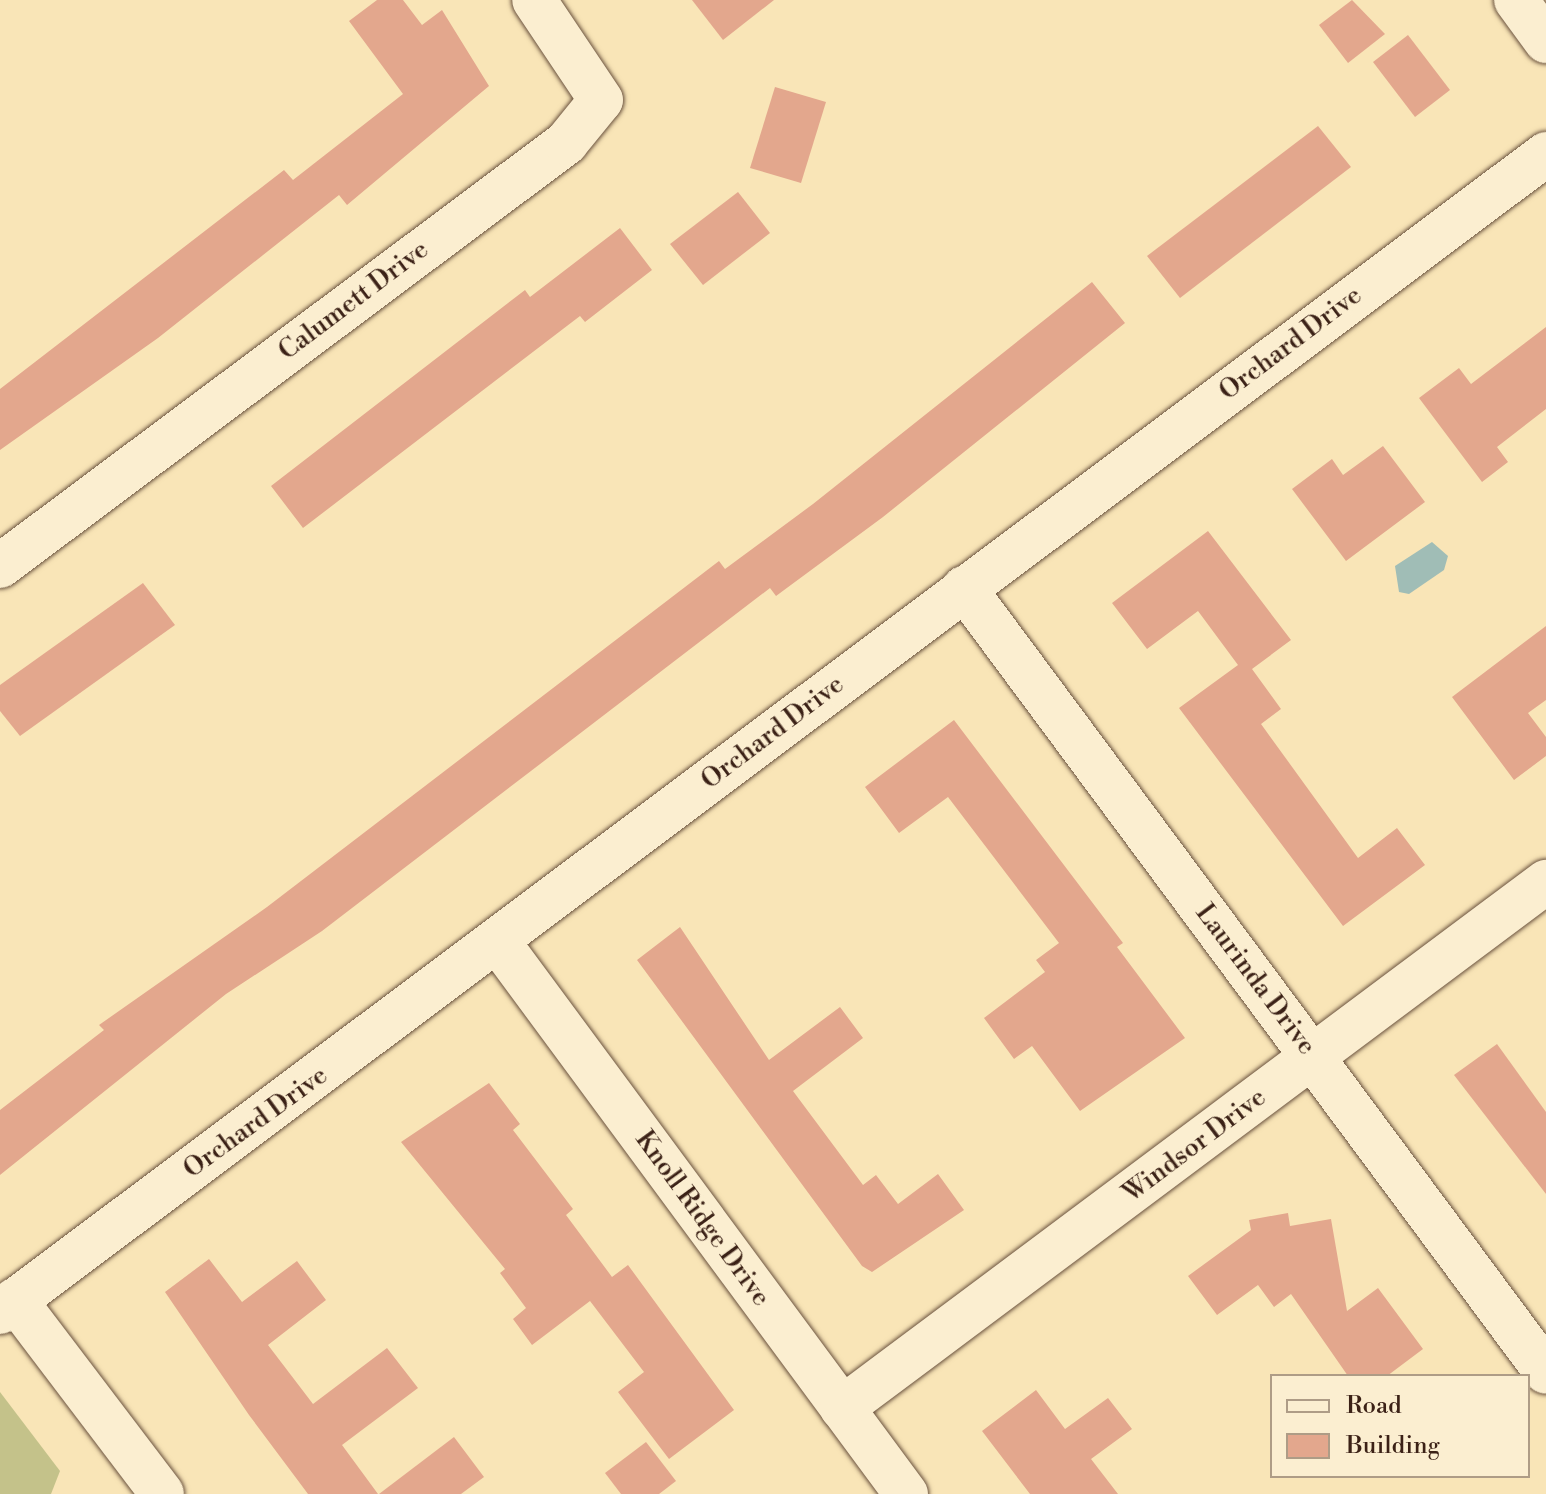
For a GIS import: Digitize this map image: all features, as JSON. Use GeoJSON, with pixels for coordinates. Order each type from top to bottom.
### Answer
{"type":"FeatureCollection","features":[{"type":"Feature","properties":{"kind":"street","name":"Calumett Drive"},"geometry":{"type":"LineString","coordinates":[[0,566],[566,143],[601,100],[534,0]]}},
{"type":"Feature","properties":{"kind":"street"},"geometry":{"type":"LineString","coordinates":[[1516,0],[1546,41]]}},
{"type":"Feature","properties":{"kind":"street","name":"Orchard Drive"},"geometry":{"type":"LineString","coordinates":[[8,1306],[499,943],[964,588],[1546,154]]}},
{"type":"Feature","properties":{"kind":"street","name":"Laurinda Drive"},"geometry":{"type":"LineString","coordinates":[[964,588],[1546,1372]]}},
{"type":"Feature","properties":{"kind":"street","name":"Windsor Drive"},"geometry":{"type":"LineString","coordinates":[[842,1408],[1546,882]]}},
{"type":"Feature","properties":{"kind":"street","name":"Knoll Ridge Drive"},"geometry":{"type":"LineString","coordinates":[[499,943],[906,1494]]}},
{"type":"Feature","properties":{"kind":"street"},"geometry":{"type":"LineString","coordinates":[[8,1306],[162,1494]]}},
{"type":"Feature","properties":{"kind":"shaded area"},"geometry":{"type":"Polygon","coordinates":[[[0,1392],[60,1471],[51,1494],[0,1494],[0,1392]]]}},
{"type":"Feature","properties":{"kind":"water"},"geometry":{"type":"Polygon","coordinates":[[[1432,542],[1448,556],[1444,570],[1409,594],[1399,592],[1395,566],[1432,542]]]}},
{"type":"Feature","properties":{"kind":"building"},"geometry":{"type":"Polygon","coordinates":[[[377,0],[403,0],[422,25],[442,10],[489,86],[347,205],[339,195],[158,338],[0,450],[0,389],[284,170],[293,180],[403,94],[349,21],[377,0]]]}},
{"type":"Feature","properties":{"kind":"building"},"geometry":{"type":"Polygon","coordinates":[[[692,0],[774,0],[723,40],[692,0]]]}},
{"type":"Feature","properties":{"kind":"building"},"geometry":{"type":"Polygon","coordinates":[[[1352,0],[1385,34],[1348,63],[1319,25],[1352,0]]]}},
{"type":"Feature","properties":{"kind":"building"},"geometry":{"type":"Polygon","coordinates":[[[1408,35],[1450,90],[1415,117],[1373,62],[1408,35]]]}},
{"type":"Feature","properties":{"kind":"building"},"geometry":{"type":"Polygon","coordinates":[[[775,87],[826,102],[801,183],[750,168],[775,87]]]}},
{"type":"Feature","properties":{"kind":"building"},"geometry":{"type":"Polygon","coordinates":[[[1318,126],[1351,167],[1180,298],[1147,256],[1318,126]]]}},
{"type":"Feature","properties":{"kind":"building"},"geometry":{"type":"Polygon","coordinates":[[[738,192],[770,233],[703,285],[670,244],[738,192]]]}},
{"type":"Feature","properties":{"kind":"building"},"geometry":{"type":"Polygon","coordinates":[[[620,228],[652,270],[585,322],[580,316],[303,528],[271,486],[525,290],[530,297],[620,228]]]}},
{"type":"Feature","properties":{"kind":"building"},"geometry":{"type":"Polygon","coordinates":[[[1092,282],[1125,323],[883,517],[776,596],[770,588],[322,931],[226,994],[0,1175],[0,1110],[104,1030],[99,1025],[267,907],[719,561],[725,569],[813,504],[1092,282]]]}},
{"type":"Feature","properties":{"kind":"building"},"geometry":{"type":"Polygon","coordinates":[[[1546,327],[1546,409],[1497,447],[1508,462],[1482,482],[1419,398],[1459,368],[1471,384],[1546,327]]]}},
{"type":"Feature","properties":{"kind":"building"},"geometry":{"type":"Polygon","coordinates":[[[1383,446],[1425,502],[1346,561],[1292,489],[1332,459],[1343,475],[1383,446]]]}},
{"type":"Feature","properties":{"kind":"building"},"geometry":{"type":"Polygon","coordinates":[[[1208,531],[1291,640],[1252,669],[1281,709],[1261,724],[1358,858],[1397,828],[1425,865],[1343,926],[1179,708],[1238,665],[1198,611],[1147,649],[1112,603],[1208,531]]]}},
{"type":"Feature","properties":{"kind":"building"},"geometry":{"type":"Polygon","coordinates":[[[143,583],[175,625],[20,736],[0,711],[0,685],[143,583]]]}},
{"type":"Feature","properties":{"kind":"building"},"geometry":{"type":"Polygon","coordinates":[[[1546,626],[1546,700],[1528,713],[1546,737],[1546,756],[1514,780],[1452,697],[1546,626]]]}},
{"type":"Feature","properties":{"kind":"building"},"geometry":{"type":"Polygon","coordinates":[[[954,720],[1123,943],[1117,947],[1185,1038],[1080,1111],[1032,1046],[1014,1059],[984,1018],[1045,972],[1036,960],[1059,943],[948,797],[899,833],[865,787],[954,720]]]}},
{"type":"Feature","properties":{"kind":"building"},"geometry":{"type":"Polygon","coordinates":[[[680,927],[769,1060],[840,1007],[863,1038],[793,1091],[863,1185],[876,1175],[898,1204],[938,1174],[964,1210],[872,1272],[862,1266],[637,960],[680,927]]]}},
{"type":"Feature","properties":{"kind":"building"},"geometry":{"type":"Polygon","coordinates":[[[1497,1044],[1546,1112],[1546,1194],[1454,1075],[1497,1044]]]}},
{"type":"Feature","properties":{"kind":"building"},"geometry":{"type":"Polygon","coordinates":[[[489,1083],[520,1124],[513,1130],[573,1209],[566,1215],[612,1277],[628,1265],[734,1410],[669,1459],[618,1392],[644,1372],[590,1301],[532,1345],[513,1319],[526,1308],[500,1273],[505,1269],[401,1142],[489,1083]]]}},
{"type":"Feature","properties":{"kind":"building"},"geometry":{"type":"Polygon","coordinates":[[[1288,1213],[1290,1226],[1331,1219],[1347,1311],[1378,1288],[1423,1349],[1390,1374],[1347,1374],[1291,1294],[1274,1307],[1258,1285],[1217,1315],[1188,1276],[1251,1230],[1249,1220],[1288,1213]]]}},
{"type":"Feature","properties":{"kind":"building"},"geometry":{"type":"Polygon","coordinates":[[[209,1259],[242,1302],[297,1261],[326,1300],[268,1345],[313,1404],[387,1348],[418,1388],[342,1445],[378,1494],[308,1494],[249,1415],[165,1292],[209,1259]]]}},
{"type":"Feature","properties":{"kind":"building"},"geometry":{"type":"Polygon","coordinates":[[[1036,1390],[1065,1429],[1108,1398],[1132,1429],[1091,1459],[1118,1494],[1030,1494],[982,1431],[1036,1390]]]}},
{"type":"Feature","properties":{"kind":"building"},"geometry":{"type":"Polygon","coordinates":[[[454,1437],[484,1477],[461,1494],[379,1494],[454,1437]]]}},
{"type":"Feature","properties":{"kind":"building"},"geometry":{"type":"Polygon","coordinates":[[[646,1442],[676,1481],[659,1494],[621,1494],[605,1473],[646,1442]]]}}]}
